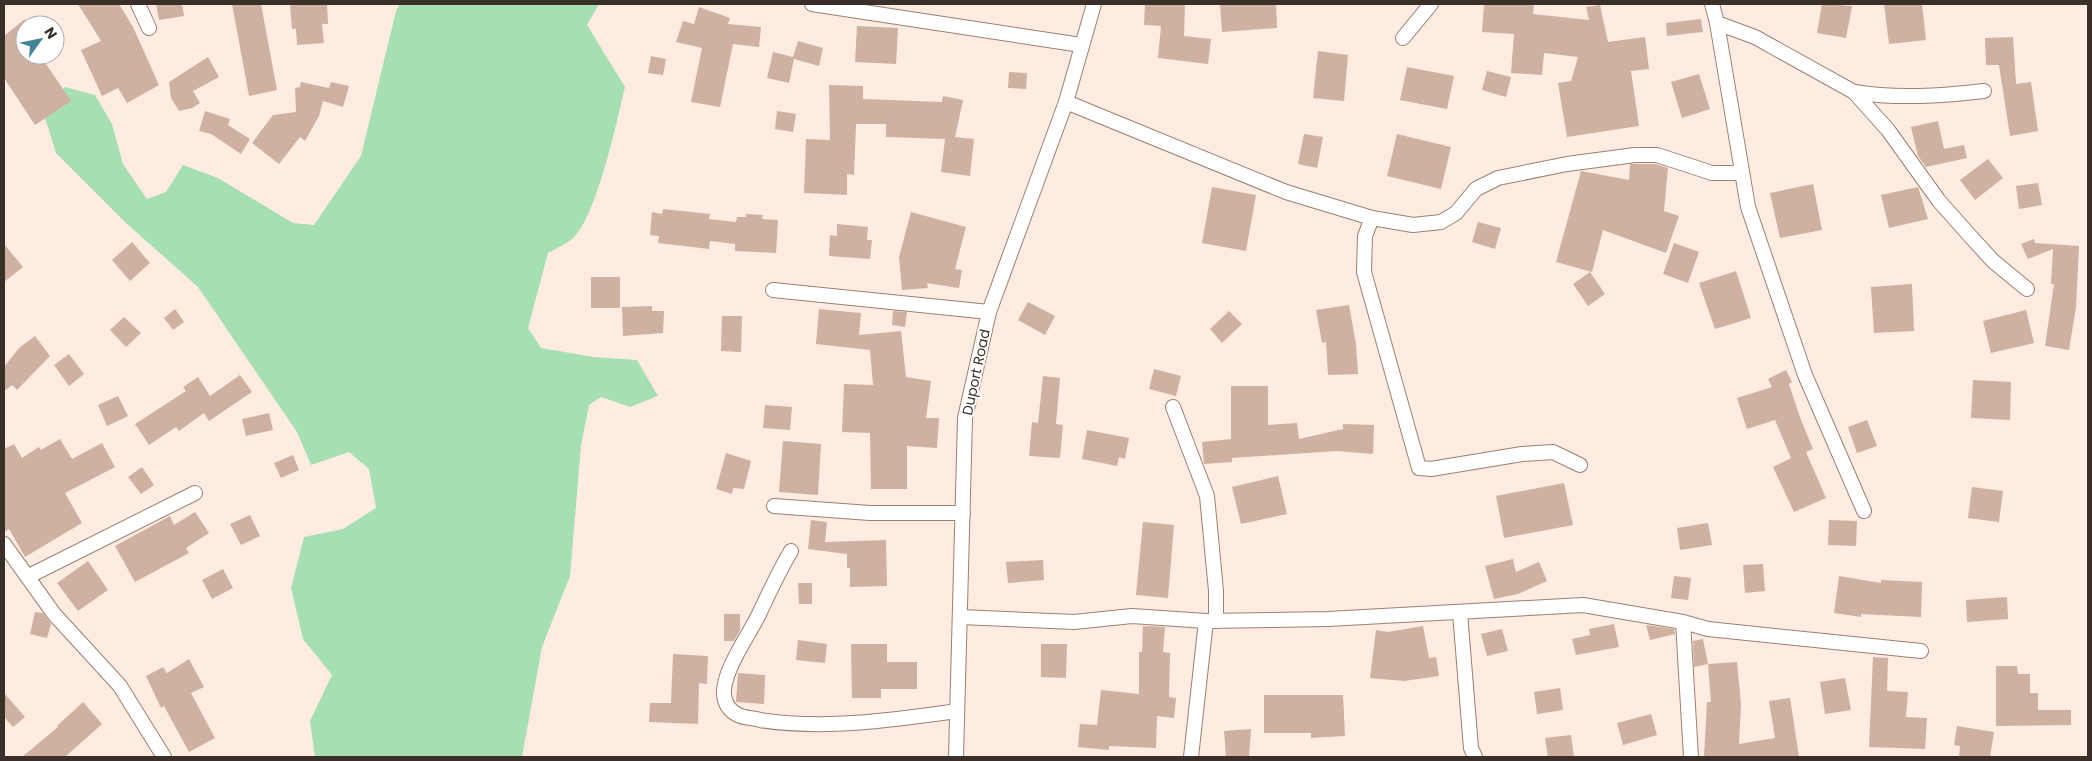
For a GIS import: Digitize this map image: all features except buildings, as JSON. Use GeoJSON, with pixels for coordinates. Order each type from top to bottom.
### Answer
{"type":"FeatureCollection","features":[{"type":"Feature","properties":{"kind":"street"},"geometry":{"type":"LineString","coordinates":[[138,4],[149,28]]}},
{"type":"Feature","properties":{"kind":"street"},"geometry":{"type":"LineString","coordinates":[[812,4],[1081,46]]}},
{"type":"Feature","properties":{"kind":"street","name":"Duport Road"},"geometry":{"type":"LineString","coordinates":[[956,757],[965,418],[988,312],[1066,102],[1094,4]]}},
{"type":"Feature","properties":{"kind":"street"},"geometry":{"type":"LineString","coordinates":[[1403,38],[1431,4]]}},
{"type":"Feature","properties":{"kind":"street"},"geometry":{"type":"LineString","coordinates":[[1712,4],[1717,23],[1748,207],[1805,375],[1864,511]]}},
{"type":"Feature","properties":{"kind":"street"},"geometry":{"type":"LineString","coordinates":[[1717,23],[1755,37],[1854,92],[1882,97],[1949,95],[1984,91]]}},
{"type":"Feature","properties":{"kind":"street"},"geometry":{"type":"LineString","coordinates":[[1854,92],[1888,130],[1939,201],[1964,230],[1994,261],[2027,289]]}},
{"type":"Feature","properties":{"kind":"street"},"geometry":{"type":"LineString","coordinates":[[1066,102],[1286,192],[1372,218],[1413,225],[1441,222],[1456,213],[1476,189],[1498,178],[1567,164],[1635,155],[1657,155],[1712,173],[1741,172]]}},
{"type":"Feature","properties":{"kind":"street"},"geometry":{"type":"LineString","coordinates":[[1372,218],[1365,236],[1364,272],[1419,468],[1431,469],[1522,454],[1553,452],[1580,465]]}},
{"type":"Feature","properties":{"kind":"street"},"geometry":{"type":"LineString","coordinates":[[773,290],[988,312]]}},
{"type":"Feature","properties":{"kind":"street"},"geometry":{"type":"LineString","coordinates":[[1173,407],[1207,496],[1216,591],[1191,757]]}},
{"type":"Feature","properties":{"kind":"street"},"geometry":{"type":"LineString","coordinates":[[29,576],[195,493]]}},
{"type":"Feature","properties":{"kind":"street"},"geometry":{"type":"LineString","coordinates":[[774,506],[870,513],[963,513]]}},
{"type":"Feature","properties":{"kind":"street"},"geometry":{"type":"LineString","coordinates":[[4,544],[29,576],[54,614],[120,686],[164,757]]}},
{"type":"Feature","properties":{"kind":"street"},"geometry":{"type":"LineString","coordinates":[[791,551],[774,579],[760,612],[725,682],[724,695],[728,708],[739,716],[776,722],[829,723],[894,720],[957,710]]}},
{"type":"Feature","properties":{"kind":"street"},"geometry":{"type":"LineString","coordinates":[[960,617],[1074,622],[1132,616],[1211,621],[1328,619],[1583,605],[1684,622],[1708,629],[1921,652]]}},
{"type":"Feature","properties":{"kind":"street"},"geometry":{"type":"LineString","coordinates":[[1460,613],[1471,748],[1475,757]]}},
{"type":"Feature","properties":{"kind":"street"},"geometry":{"type":"LineString","coordinates":[[1684,622],[1691,757]]}},
{"type":"Feature","properties":{"kind":"green space"},"geometry":{"type":"Polygon","coordinates":[[[400,4],[599,4],[587,25],[625,87],[611,145],[589,213],[571,240],[548,253],[528,328],[541,348],[593,357],[637,360],[658,396],[630,407],[601,397],[589,405],[581,446],[570,576],[542,647],[522,757],[315,757],[310,721],[332,675],[303,639],[291,588],[304,537],[343,529],[376,508],[369,469],[349,452],[311,465],[297,432],[198,287],[126,223],[56,153],[42,108],[65,87],[95,95],[112,124],[123,164],[147,199],[166,192],[183,165],[218,178],[293,223],[314,225],[361,156],[396,11],[400,4]]]}}]}
